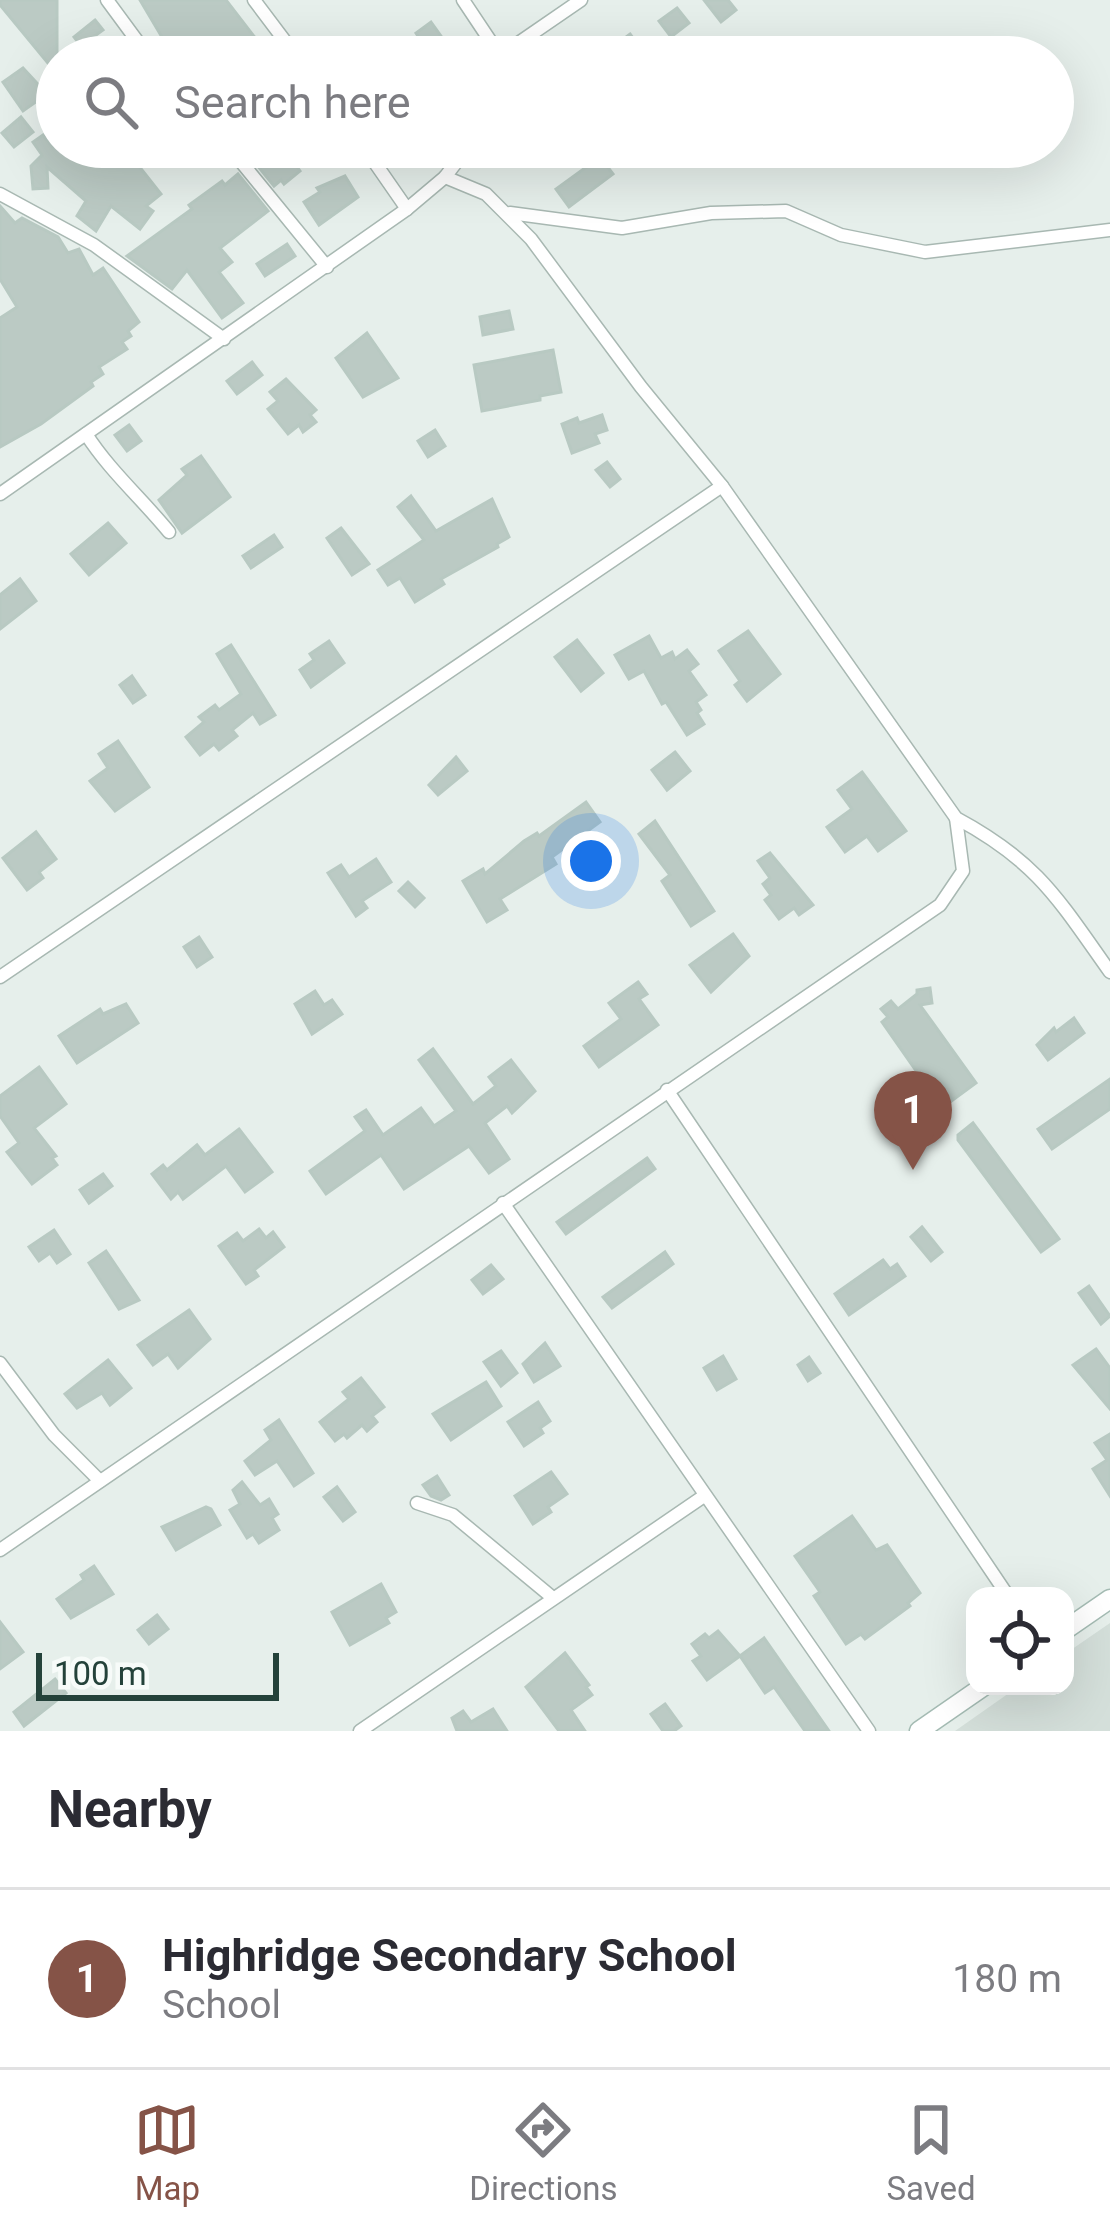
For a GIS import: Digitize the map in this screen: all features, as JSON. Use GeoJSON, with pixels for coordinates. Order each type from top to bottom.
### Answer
{"type":"FeatureCollection","features":[{"type":"Feature","properties":{"kind":"street"},"geometry":{"type":"LineString","coordinates":[[106,0],[133,36]]}},
{"type":"Feature","properties":{"kind":"street"},"geometry":{"type":"LineString","coordinates":[[254,0],[281,36]]}},
{"type":"Feature","properties":{"kind":"street"},"geometry":{"type":"LineString","coordinates":[[463,0],[487,36]]}},
{"type":"Feature","properties":{"kind":"street"},"geometry":{"type":"LineString","coordinates":[[530,36],[581,0]]}},
{"type":"Feature","properties":{"kind":"street"},"geometry":{"type":"LineString","coordinates":[[246,168],[327,267]]}},
{"type":"Feature","properties":{"kind":"street"},"geometry":{"type":"LineString","coordinates":[[378,168],[406,209]]}},
{"type":"Feature","properties":{"kind":"street"},"geometry":{"type":"LineString","coordinates":[[0,494],[327,267],[453,168]]}},
{"type":"Feature","properties":{"kind":"street"},"geometry":{"type":"LineString","coordinates":[[0,1550],[667,1090],[757,1033],[940,904],[964,871],[956,818],[722,485],[509,213],[486,194],[446,177]]}},
{"type":"Feature","properties":{"kind":"street"},"geometry":{"type":"LineString","coordinates":[[0,194],[94,245],[224,340]]}},
{"type":"Feature","properties":{"kind":"street"},"geometry":{"type":"LineString","coordinates":[[509,213],[622,228],[711,213],[786,211],[841,235],[926,252],[1110,230]]}},
{"type":"Feature","properties":{"kind":"street"},"geometry":{"type":"LineString","coordinates":[[86,434],[169,532]]}},
{"type":"Feature","properties":{"kind":"street"},"geometry":{"type":"LineString","coordinates":[[0,977],[722,485]]}},
{"type":"Feature","properties":{"kind":"street"},"geometry":{"type":"LineString","coordinates":[[956,818],[1003,843],[1026,862],[1110,972]]}},
{"type":"Feature","properties":{"kind":"street"},"geometry":{"type":"LineString","coordinates":[[667,1090],[1002,1587]]}},
{"type":"Feature","properties":{"kind":"street"},"geometry":{"type":"LineString","coordinates":[[503,1204],[869,1731]]}},
{"type":"Feature","properties":{"kind":"street"},"geometry":{"type":"LineString","coordinates":[[0,1363],[54,1435],[100,1481]]}},
{"type":"Feature","properties":{"kind":"street"},"geometry":{"type":"LineString","coordinates":[[360,1731],[704,1496]]}},
{"type":"Feature","properties":{"kind":"street"},"geometry":{"type":"LineString","coordinates":[[417,1503],[453,1515],[553,1598]]}},
{"type":"Feature","properties":{"kind":"street"},"geometry":{"type":"LineString","coordinates":[[1074,1624],[1110,1599]]}},
{"type":"Feature","properties":{"kind":"street"},"geometry":{"type":"LineString","coordinates":[[919,1731],[971,1695]]}},
{"type":"Feature","properties":{"kind":"shaded area"},"geometry":{"type":"Polygon","coordinates":[[[1110,1623],[1110,1731],[955,1731],[1006,1695],[1074,1695],[1074,1648],[1110,1623]]]}},
{"type":"Feature","properties":{"kind":"building"},"geometry":{"type":"Polygon","coordinates":[[[0,0],[57,0],[57,36],[36,36],[36,49],[0,0]]]}},
{"type":"Feature","properties":{"kind":"building"},"geometry":{"type":"Polygon","coordinates":[[[140,0],[226,0],[254,36],[161,36],[140,0]]]}},
{"type":"Feature","properties":{"kind":"building"},"geometry":{"type":"Polygon","coordinates":[[[704,0],[728,0],[736,10],[721,22],[704,0]]]}},
{"type":"Feature","properties":{"kind":"building"},"geometry":{"type":"Polygon","coordinates":[[[677,8],[689,23],[670,36],[659,21],[677,8]]]}},
{"type":"Feature","properties":{"kind":"building"},"geometry":{"type":"Polygon","coordinates":[[[95,20],[103,30],[95,36],[75,36],[95,20]]]}},
{"type":"Feature","properties":{"kind":"building"},"geometry":{"type":"Polygon","coordinates":[[[431,22],[441,36],[418,36],[431,22]]]}},
{"type":"Feature","properties":{"kind":"building"},"geometry":{"type":"Polygon","coordinates":[[[23,68],[36,82],[36,102],[23,111],[3,82],[23,68]]]}},
{"type":"Feature","properties":{"kind":"building"},"geometry":{"type":"Polygon","coordinates":[[[21,117],[33,132],[14,147],[2,133],[21,117]]]}},
{"type":"Feature","properties":{"kind":"building"},"geometry":{"type":"Polygon","coordinates":[[[36,161],[36,168],[47,168],[48,188],[33,189],[31,166],[36,161]]]}},
{"type":"Feature","properties":{"kind":"building"},"geometry":{"type":"Polygon","coordinates":[[[48,168],[140,168],[161,194],[146,206],[153,211],[140,229],[111,206],[96,231],[77,216],[86,201],[48,168]]]}},
{"type":"Feature","properties":{"kind":"building"},"geometry":{"type":"Polygon","coordinates":[[[259,168],[300,171],[284,184],[281,180],[274,186],[259,168]]]}},
{"type":"Feature","properties":{"kind":"building"},"geometry":{"type":"Polygon","coordinates":[[[585,168],[608,168],[613,174],[569,207],[556,189],[585,168]]]}},
{"type":"Feature","properties":{"kind":"building"},"geometry":{"type":"Polygon","coordinates":[[[238,174],[268,211],[220,248],[232,262],[219,272],[243,303],[222,318],[187,270],[172,289],[127,256],[192,209],[189,205],[238,174]]]}},
{"type":"Feature","properties":{"kind":"building"},"geometry":{"type":"Polygon","coordinates":[[[345,176],[358,197],[319,225],[304,202],[320,192],[317,188],[345,176]]]}},
{"type":"Feature","properties":{"kind":"building"},"geometry":{"type":"Polygon","coordinates":[[[0,206],[15,223],[22,218],[58,237],[68,253],[79,249],[93,275],[103,268],[139,322],[122,342],[127,349],[99,367],[103,374],[91,382],[93,386],[0,447],[0,318],[17,307],[0,279],[0,206]]]}},
{"type":"Feature","properties":{"kind":"building"},"geometry":{"type":"Polygon","coordinates":[[[287,244],[295,256],[265,276],[257,264],[287,244]]]}},
{"type":"Feature","properties":{"kind":"building"},"geometry":{"type":"Polygon","coordinates":[[[509,311],[513,329],[483,335],[480,317],[509,311]]]}},
{"type":"Feature","properties":{"kind":"building"},"geometry":{"type":"Polygon","coordinates":[[[367,333],[398,378],[363,397],[336,358],[367,333]]]}},
{"type":"Feature","properties":{"kind":"building"},"geometry":{"type":"Polygon","coordinates":[[[553,350],[561,392],[482,411],[474,365],[553,350]]]}},
{"type":"Feature","properties":{"kind":"building"},"geometry":{"type":"Polygon","coordinates":[[[252,362],[262,375],[237,394],[227,381],[252,362]]]}},
{"type":"Feature","properties":{"kind":"building"},"geometry":{"type":"Polygon","coordinates":[[[286,379],[316,410],[310,415],[316,422],[303,432],[299,425],[288,434],[268,409],[278,401],[270,392],[286,379]]]}},
{"type":"Feature","properties":{"kind":"building"},"geometry":{"type":"Polygon","coordinates":[[[602,415],[607,430],[595,434],[599,443],[572,453],[562,424],[602,415]]]}},
{"type":"Feature","properties":{"kind":"building"},"geometry":{"type":"Polygon","coordinates":[[[129,425],[141,441],[127,451],[115,435],[129,425]]]}},
{"type":"Feature","properties":{"kind":"building"},"geometry":{"type":"Polygon","coordinates":[[[435,430],[445,446],[428,457],[418,441],[435,430]]]}},
{"type":"Feature","properties":{"kind":"building"},"geometry":{"type":"Polygon","coordinates":[[[201,456],[230,497],[182,533],[159,500],[187,475],[182,469],[201,456]]]}},
{"type":"Feature","properties":{"kind":"building"},"geometry":{"type":"Polygon","coordinates":[[[607,462],[620,479],[610,487],[596,470],[607,462]]]}},
{"type":"Feature","properties":{"kind":"building"},"geometry":{"type":"Polygon","coordinates":[[[411,496],[436,531],[492,499],[509,537],[441,579],[444,584],[415,602],[400,578],[388,585],[378,570],[424,540],[398,507],[411,496]]]}},
{"type":"Feature","properties":{"kind":"building"},"geometry":{"type":"Polygon","coordinates":[[[108,523],[126,543],[89,575],[71,554],[108,523]]]}},
{"type":"Feature","properties":{"kind":"building"},"geometry":{"type":"Polygon","coordinates":[[[341,528],[369,564],[352,575],[327,538],[341,528]]]}},
{"type":"Feature","properties":{"kind":"building"},"geometry":{"type":"Polygon","coordinates":[[[274,535],[282,547],[251,568],[243,556],[274,535]]]}},
{"type":"Feature","properties":{"kind":"building"},"geometry":{"type":"Polygon","coordinates":[[[20,579],[36,601],[0,629],[0,595],[20,579]]]}},
{"type":"Feature","properties":{"kind":"building"},"geometry":{"type":"Polygon","coordinates":[[[748,631],[780,674],[747,701],[735,685],[740,681],[719,651],[748,631]]]}},
{"type":"Feature","properties":{"kind":"building"},"geometry":{"type":"Polygon","coordinates":[[[649,636],[661,658],[672,652],[675,659],[687,650],[698,664],[689,671],[706,695],[696,702],[704,724],[687,735],[644,671],[629,679],[615,655],[649,636]]]}},
{"type":"Feature","properties":{"kind":"building"},"geometry":{"type":"Polygon","coordinates":[[[577,640],[603,673],[581,691],[555,657],[577,640]]]}},
{"type":"Feature","properties":{"kind":"building"},"geometry":{"type":"Polygon","coordinates":[[[329,641],[344,663],[311,687],[300,670],[314,660],[310,654],[329,641]]]}},
{"type":"Feature","properties":{"kind":"building"},"geometry":{"type":"Polygon","coordinates":[[[231,645],[275,715],[260,724],[253,713],[232,730],[237,736],[219,750],[214,744],[200,755],[186,737],[204,722],[199,717],[241,694],[217,654],[231,645]]]}},
{"type":"Feature","properties":{"kind":"building"},"geometry":{"type":"Polygon","coordinates":[[[132,676],[145,695],[133,703],[120,685],[132,676]]]}},
{"type":"Feature","properties":{"kind":"building"},"geometry":{"type":"Polygon","coordinates":[[[118,741],[149,787],[115,811],[90,781],[108,768],[99,754],[118,741]]]}},
{"type":"Feature","properties":{"kind":"building"},"geometry":{"type":"Polygon","coordinates":[[[675,752],[690,771],[667,790],[652,770],[675,752]]]}},
{"type":"Feature","properties":{"kind":"building"},"geometry":{"type":"Polygon","coordinates":[[[456,757],[467,771],[438,795],[429,785],[456,757]]]}},
{"type":"Feature","properties":{"kind":"building"},"geometry":{"type":"Polygon","coordinates":[[[862,772],[906,831],[878,851],[867,836],[845,852],[827,827],[852,809],[838,790],[862,772]]]}},
{"type":"Feature","properties":{"kind":"building"},"geometry":{"type":"Polygon","coordinates":[[[586,802],[600,822],[552,857],[556,864],[500,899],[507,910],[487,922],[463,881],[483,869],[485,874],[524,841],[539,836],[586,802]]]}},
{"type":"Feature","properties":{"kind":"building"},"geometry":{"type":"Polygon","coordinates":[[[655,821],[714,911],[691,926],[662,881],[670,875],[639,834],[655,821]]]}},
{"type":"Feature","properties":{"kind":"building"},"geometry":{"type":"Polygon","coordinates":[[[36,832],[56,859],[27,890],[3,858],[36,832]]]}},
{"type":"Feature","properties":{"kind":"building"},"geometry":{"type":"Polygon","coordinates":[[[770,853],[813,905],[799,915],[794,908],[779,919],[765,900],[771,895],[763,884],[770,878],[758,861],[770,853]]]}},
{"type":"Feature","properties":{"kind":"building"},"geometry":{"type":"Polygon","coordinates":[[[376,859],[391,882],[362,901],[367,908],[356,916],[328,873],[341,865],[349,877],[376,859]]]}},
{"type":"Feature","properties":{"kind":"building"},"geometry":{"type":"Polygon","coordinates":[[[408,882],[424,898],[415,907],[399,891],[408,882]]]}},
{"type":"Feature","properties":{"kind":"building"},"geometry":{"type":"Polygon","coordinates":[[[733,934],[749,956],[711,992],[690,965],[733,934]]]}},
{"type":"Feature","properties":{"kind":"building"},"geometry":{"type":"Polygon","coordinates":[[[199,937],[212,957],[197,967],[184,947],[199,937]]]}},
{"type":"Feature","properties":{"kind":"building"},"geometry":{"type":"Polygon","coordinates":[[[638,982],[647,994],[639,999],[658,1025],[599,1067],[584,1046],[621,1019],[609,1003],[638,982]]]}},
{"type":"Feature","properties":{"kind":"building"},"geometry":{"type":"Polygon","coordinates":[[[930,988],[932,1003],[920,1005],[976,1083],[942,1108],[882,1022],[888,1017],[881,1009],[891,1001],[898,1009],[917,990],[930,988]]]}},
{"type":"Feature","properties":{"kind":"building"},"geometry":{"type":"Polygon","coordinates":[[[315,991],[324,1005],[332,1000],[342,1014],[312,1034],[295,1004],[315,991]]]}},
{"type":"Feature","properties":{"kind":"building"},"geometry":{"type":"Polygon","coordinates":[[[126,1004],[138,1023],[77,1063],[59,1036],[100,1009],[103,1014],[126,1004]]]}},
{"type":"Feature","properties":{"kind":"building"},"geometry":{"type":"Polygon","coordinates":[[[1074,1018],[1084,1033],[1048,1060],[1037,1045],[1054,1028],[1056,1032],[1074,1018]]]}},
{"type":"Feature","properties":{"kind":"building"},"geometry":{"type":"Polygon","coordinates":[[[433,1049],[473,1104],[496,1086],[489,1077],[511,1060],[535,1091],[512,1113],[507,1106],[485,1123],[509,1159],[489,1173],[469,1146],[404,1189],[381,1155],[326,1194],[310,1171],[365,1131],[355,1117],[366,1110],[383,1135],[421,1108],[434,1126],[456,1111],[419,1060],[433,1049]]]}},
{"type":"Feature","properties":{"kind":"building"},"geometry":{"type":"Polygon","coordinates":[[[39,1067],[66,1104],[34,1128],[56,1156],[52,1158],[57,1165],[32,1184],[7,1152],[19,1143],[0,1116],[0,1096],[39,1067]]]}},
{"type":"Feature","properties":{"kind":"building"},"geometry":{"type":"Polygon","coordinates":[[[1110,1079],[1110,1109],[1052,1149],[1038,1129],[1110,1079]]]}},
{"type":"Feature","properties":{"kind":"building"},"geometry":{"type":"Polygon","coordinates":[[[973,1123],[1059,1239],[1041,1252],[958,1140],[973,1123]]]}},
{"type":"Feature","properties":{"kind":"building"},"geometry":{"type":"Polygon","coordinates":[[[239,1129],[272,1172],[245,1192],[226,1166],[183,1199],[178,1192],[171,1199],[152,1174],[163,1165],[167,1170],[197,1145],[205,1155],[239,1129]]]}},
{"type":"Feature","properties":{"kind":"building"},"geometry":{"type":"Polygon","coordinates":[[[647,1158],[655,1169],[566,1234],[557,1222],[647,1158]]]}},
{"type":"Feature","properties":{"kind":"building"},"geometry":{"type":"Polygon","coordinates":[[[103,1174],[112,1186],[89,1203],[80,1190],[103,1174]]]}},
{"type":"Feature","properties":{"kind":"building"},"geometry":{"type":"Polygon","coordinates":[[[922,1227],[942,1252],[931,1261],[911,1237],[922,1227]]]}},
{"type":"Feature","properties":{"kind":"building"},"geometry":{"type":"Polygon","coordinates":[[[259,1229],[266,1238],[273,1232],[284,1247],[254,1270],[258,1276],[246,1284],[219,1246],[237,1233],[243,1241],[259,1229]]]}},
{"type":"Feature","properties":{"kind":"building"},"geometry":{"type":"Polygon","coordinates":[[[54,1230],[70,1254],[57,1263],[50,1253],[39,1261],[29,1247],[54,1230]]]}},
{"type":"Feature","properties":{"kind":"building"},"geometry":{"type":"Polygon","coordinates":[[[106,1251],[139,1300],[119,1309],[89,1263],[106,1251]]]}},
{"type":"Feature","properties":{"kind":"building"},"geometry":{"type":"Polygon","coordinates":[[[665,1252],[673,1264],[612,1308],[603,1297],[665,1252]]]}},
{"type":"Feature","properties":{"kind":"building"},"geometry":{"type":"Polygon","coordinates":[[[883,1260],[890,1269],[897,1264],[905,1276],[849,1315],[835,1294],[883,1260]]]}},
{"type":"Feature","properties":{"kind":"building"},"geometry":{"type":"Polygon","coordinates":[[[491,1265],[503,1279],[483,1294],[472,1280],[491,1265]]]}},
{"type":"Feature","properties":{"kind":"building"},"geometry":{"type":"Polygon","coordinates":[[[1089,1286],[1110,1316],[1101,1324],[1079,1293],[1089,1286]]]}},
{"type":"Feature","properties":{"kind":"building"},"geometry":{"type":"Polygon","coordinates":[[[189,1310],[210,1339],[178,1368],[168,1354],[153,1365],[138,1345],[189,1310]]]}},
{"type":"Feature","properties":{"kind":"building"},"geometry":{"type":"Polygon","coordinates":[[[545,1343],[560,1366],[534,1382],[523,1364],[545,1343]]]}},
{"type":"Feature","properties":{"kind":"building"},"geometry":{"type":"Polygon","coordinates":[[[1096,1349],[1110,1368],[1110,1409],[1073,1365],[1096,1349]]]}},
{"type":"Feature","properties":{"kind":"building"},"geometry":{"type":"Polygon","coordinates":[[[501,1351],[517,1373],[501,1386],[484,1362],[501,1351]]]}},
{"type":"Feature","properties":{"kind":"building"},"geometry":{"type":"Polygon","coordinates":[[[723,1356],[736,1379],[717,1390],[704,1368],[723,1356]]]}},
{"type":"Feature","properties":{"kind":"building"},"geometry":{"type":"Polygon","coordinates":[[[809,1357],[820,1373],[808,1381],[798,1365],[809,1357]]]}},
{"type":"Feature","properties":{"kind":"building"},"geometry":{"type":"Polygon","coordinates":[[[108,1360],[131,1388],[110,1405],[102,1393],[77,1408],[65,1394],[108,1360]]]}},
{"type":"Feature","properties":{"kind":"building"},"geometry":{"type":"Polygon","coordinates":[[[361,1378],[384,1407],[372,1416],[377,1422],[367,1431],[362,1425],[335,1441],[320,1422],[349,1399],[343,1392],[361,1378]]]}},
{"type":"Feature","properties":{"kind":"building"},"geometry":{"type":"Polygon","coordinates":[[[486,1382],[501,1406],[451,1440],[433,1414],[486,1382]]]}},
{"type":"Feature","properties":{"kind":"building"},"geometry":{"type":"Polygon","coordinates":[[[538,1402],[550,1421],[540,1428],[543,1433],[524,1446],[508,1422],[538,1402]]]}},
{"type":"Feature","properties":{"kind":"building"},"geometry":{"type":"Polygon","coordinates":[[[279,1420],[313,1473],[294,1486],[277,1461],[255,1475],[245,1461],[271,1440],[265,1430],[279,1420]]]}},
{"type":"Feature","properties":{"kind":"building"},"geometry":{"type":"Polygon","coordinates":[[[1110,1434],[1110,1496],[1093,1469],[1107,1460],[1095,1443],[1110,1434]]]}},
{"type":"Feature","properties":{"kind":"building"},"geometry":{"type":"Polygon","coordinates":[[[551,1472],[567,1494],[533,1524],[515,1496],[551,1472]]]}},
{"type":"Feature","properties":{"kind":"building"},"geometry":{"type":"Polygon","coordinates":[[[437,1476],[449,1495],[441,1500],[423,1485],[437,1476]]]}},
{"type":"Feature","properties":{"kind":"building"},"geometry":{"type":"Polygon","coordinates":[[[242,1482],[260,1505],[269,1499],[278,1514],[272,1518],[279,1530],[259,1543],[253,1534],[247,1538],[230,1510],[240,1504],[233,1490],[242,1482]]]}},
{"type":"Feature","properties":{"kind":"building"},"geometry":{"type":"Polygon","coordinates":[[[337,1487],[355,1512],[343,1521],[324,1497],[337,1487]]]}},
{"type":"Feature","properties":{"kind":"building"},"geometry":{"type":"Polygon","coordinates":[[[206,1507],[220,1525],[176,1550],[162,1527],[206,1507]]]}},
{"type":"Feature","properties":{"kind":"building"},"geometry":{"type":"Polygon","coordinates":[[[852,1516],[876,1550],[887,1545],[920,1593],[865,1639],[861,1634],[846,1644],[814,1596],[820,1592],[795,1556],[852,1516]]]}},
{"type":"Feature","properties":{"kind":"building"},"geometry":{"type":"Polygon","coordinates":[[[94,1566],[113,1594],[71,1618],[57,1599],[84,1580],[81,1575],[94,1566]]]}},
{"type":"Feature","properties":{"kind":"building"},"geometry":{"type":"Polygon","coordinates":[[[381,1584],[396,1612],[386,1618],[389,1623],[350,1645],[332,1612],[381,1584]]]}},
{"type":"Feature","properties":{"kind":"building"},"geometry":{"type":"Polygon","coordinates":[[[157,1615],[168,1629],[149,1644],[138,1630],[157,1615]]]}},
{"type":"Feature","properties":{"kind":"building"},"geometry":{"type":"Polygon","coordinates":[[[0,1622],[23,1652],[0,1669],[0,1622]]]}},
{"type":"Feature","properties":{"kind":"building"},"geometry":{"type":"Polygon","coordinates":[[[718,1631],[740,1656],[707,1680],[693,1661],[701,1656],[692,1644],[718,1631]]]}},
{"type":"Feature","properties":{"kind":"building"},"geometry":{"type":"Polygon","coordinates":[[[764,1638],[829,1731],[805,1731],[774,1687],[765,1693],[740,1656],[764,1638]]]}},
{"type":"Feature","properties":{"kind":"building"},"geometry":{"type":"Polygon","coordinates":[[[565,1653],[592,1695],[571,1710],[585,1731],[559,1731],[526,1687],[565,1653]]]}},
{"type":"Feature","properties":{"kind":"building"},"geometry":{"type":"Polygon","coordinates":[[[55,1679],[66,1693],[24,1726],[14,1712],[55,1679]]]}},
{"type":"Feature","properties":{"kind":"building"},"geometry":{"type":"Polygon","coordinates":[[[665,1704],[681,1726],[674,1731],[663,1731],[651,1714],[665,1704]]]}},
{"type":"Feature","properties":{"kind":"building"},"geometry":{"type":"Polygon","coordinates":[[[493,1709],[507,1731],[457,1731],[452,1718],[463,1711],[471,1722],[493,1709]]]}},
{"type":"Feature","properties":{"kind":"place","name":"Highridge Secondary School"},"geometry":{"type":"Point","coordinates":[913,1170]}}]}
